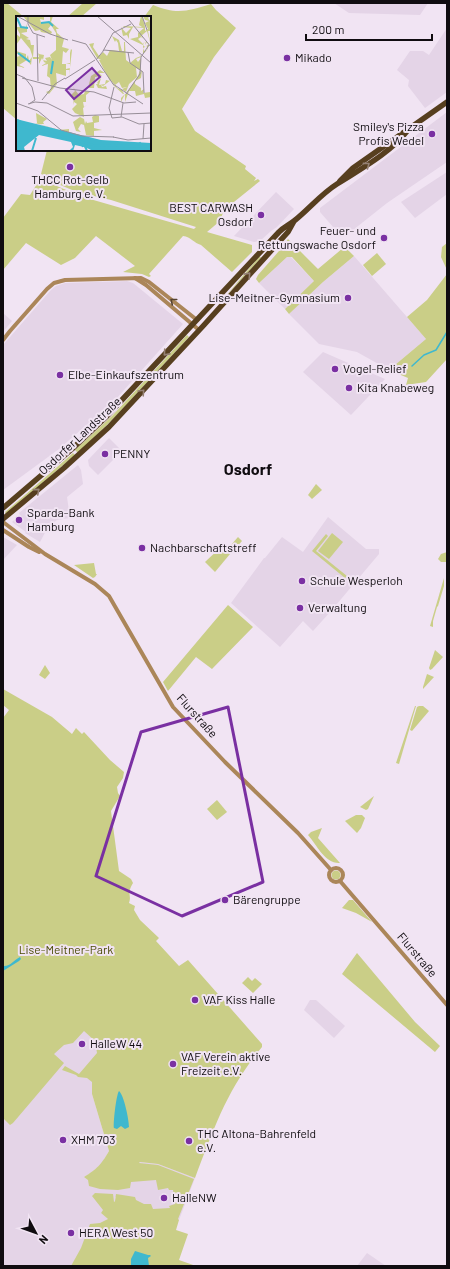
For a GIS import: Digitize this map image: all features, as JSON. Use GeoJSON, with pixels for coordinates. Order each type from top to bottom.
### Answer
{"type":"FeatureCollection","features":[{"type":"Feature","properties":{"kind":"main road","name":"Osdorfer Landstraße"},"geometry":{"type":"LineString","coordinates":[[3,508],[75,446],[106,417],[282,229],[294,221],[324,193],[337,184],[353,168],[447,102]]}},
{"type":"Feature","properties":{"kind":"main road","name":"Osdorfer Landstraße"},"geometry":{"type":"LineString","coordinates":[[3,520],[109,427],[288,232],[294,221]]}},
{"type":"Feature","properties":{"kind":"street"},"geometry":{"type":"LineString","coordinates":[[134,278],[146,285],[199,330]]}},
{"type":"Feature","properties":{"kind":"street"},"geometry":{"type":"LineString","coordinates":[[3,340],[38,297],[54,283],[70,280],[141,278],[147,280],[196,320]]}},
{"type":"Feature","properties":{"kind":"street","name":"Flurstraße"},"geometry":{"type":"LineString","coordinates":[[3,520],[45,554],[98,587],[109,596],[173,707],[225,762],[298,833],[331,870]]}},
{"type":"Feature","properties":{"kind":"street","name":"Flurstraße"},"geometry":{"type":"LineString","coordinates":[[3,530],[29,547],[45,554]]}},
{"type":"Feature","properties":{"kind":"street","name":"Flurstraße"},"geometry":{"type":"LineString","coordinates":[[331,870],[337,868],[341,870],[343,874],[340,881]]}},
{"type":"Feature","properties":{"kind":"street","name":"Flurstraße"},"geometry":{"type":"LineString","coordinates":[[331,870],[329,874],[330,880],[335,882],[340,881]]}},
{"type":"Feature","properties":{"kind":"street","name":"Flurstraße"},"geometry":{"type":"LineString","coordinates":[[340,881],[447,1005]]}},
{"type":"Feature","properties":{"kind":"highlighted area"},"geometry":{"type":"Polygon","coordinates":[[[228,707],[263,882],[182,916],[96,876],[141,732],[228,707]]]}},
{"type":"Feature","properties":{"kind":"shaded area"},"geometry":{"type":"Polygon","coordinates":[[[334,3],[428,3],[420,15],[349,13],[334,3]]]}},
{"type":"Feature","properties":{"kind":"shaded area"},"geometry":{"type":"Polygon","coordinates":[[[447,28],[447,92],[425,108],[408,86],[409,80],[397,70],[410,51],[423,51],[429,55],[447,28]]]}},
{"type":"Feature","properties":{"kind":"shaded area"},"geometry":{"type":"Polygon","coordinates":[[[447,112],[447,162],[387,203],[348,234],[341,236],[320,212],[320,208],[447,112]]]}},
{"type":"Feature","properties":{"kind":"shaded area"},"geometry":{"type":"Polygon","coordinates":[[[447,172],[447,194],[415,218],[401,202],[447,172]]]}},
{"type":"Feature","properties":{"kind":"shaded area"},"geometry":{"type":"Polygon","coordinates":[[[276,192],[294,209],[277,227],[260,241],[254,242],[234,236],[276,192]]]}},
{"type":"Feature","properties":{"kind":"shaded area","name":"Lise-Meitner-Gymnasium"},"geometry":{"type":"Polygon","coordinates":[[[354,256],[426,339],[389,370],[357,352],[319,344],[289,314],[323,282],[354,256]]]}},
{"type":"Feature","properties":{"kind":"shaded area"},"geometry":{"type":"Polygon","coordinates":[[[287,257],[291,257],[314,281],[285,309],[259,283],[287,257]]]}},
{"type":"Feature","properties":{"kind":"shaded area"},"geometry":{"type":"Polygon","coordinates":[[[127,281],[133,283],[183,324],[116,399],[59,449],[3,490],[3,345],[56,286],[65,283],[127,281]]]}},
{"type":"Feature","properties":{"kind":"shaded area"},"geometry":{"type":"Polygon","coordinates":[[[3,313],[12,321],[3,332],[3,313]]]}},
{"type":"Feature","properties":{"kind":"shaded area","name":"Kita Knabeweg"},"geometry":{"type":"Polygon","coordinates":[[[323,352],[385,379],[351,415],[303,372],[323,352]]]}},
{"type":"Feature","properties":{"kind":"shaded area"},"geometry":{"type":"Polygon","coordinates":[[[109,438],[122,451],[98,475],[89,466],[88,460],[109,438]]]}},
{"type":"Feature","properties":{"kind":"shaded area"},"geometry":{"type":"Polygon","coordinates":[[[78,465],[81,470],[83,484],[67,497],[70,518],[57,520],[48,527],[40,542],[25,533],[26,532],[12,522],[20,515],[19,513],[78,465]]]}},
{"type":"Feature","properties":{"kind":"shaded area","name":"Schule Wesperloh"},"geometry":{"type":"Polygon","coordinates":[[[328,517],[366,549],[379,549],[379,554],[313,631],[303,621],[280,647],[231,603],[264,558],[282,537],[303,552],[328,517]]]}},
{"type":"Feature","properties":{"kind":"shaded area"},"geometry":{"type":"Polygon","coordinates":[[[3,537],[17,545],[3,560],[3,537]]]}},
{"type":"Feature","properties":{"kind":"shaded area"},"geometry":{"type":"Polygon","coordinates":[[[310,1000],[316,1000],[345,1026],[334,1038],[304,1010],[310,1000]]]}},
{"type":"Feature","properties":{"kind":"shaded area"},"geometry":{"type":"Polygon","coordinates":[[[83,1012],[108,1038],[114,1048],[115,1060],[112,1070],[93,1088],[92,1094],[109,1151],[97,1169],[84,1177],[125,1181],[140,1162],[158,1164],[195,1178],[179,1220],[115,1197],[115,1201],[108,1204],[101,1213],[108,1219],[81,1266],[3,1266],[3,1113],[13,1123],[57,1034],[71,1019],[83,1012]]]}},
{"type":"Feature","properties":{"kind":"shaded area"},"geometry":{"type":"Polygon","coordinates":[[[367,1253],[386,1266],[357,1266],[367,1253]]]}},
{"type":"Feature","properties":{"kind":"green space"},"geometry":{"type":"Polygon","coordinates":[[[3,3],[7,3],[23,16],[16,16],[16,119],[3,108],[3,3]]]}},
{"type":"Feature","properties":{"kind":"green space"},"geometry":{"type":"Polygon","coordinates":[[[83,3],[97,3],[82,16],[68,16],[83,3]]]}},
{"type":"Feature","properties":{"kind":"green space"},"geometry":{"type":"Polygon","coordinates":[[[211,4],[236,28],[214,57],[182,109],[195,131],[246,166],[245,169],[256,178],[254,181],[258,179],[260,181],[224,210],[220,221],[207,232],[252,245],[252,252],[232,272],[201,245],[183,236],[149,274],[151,276],[149,277],[142,274],[123,272],[135,266],[96,236],[75,258],[61,265],[26,243],[3,270],[3,218],[21,194],[30,195],[40,179],[83,197],[194,229],[196,227],[111,200],[77,192],[53,182],[41,174],[47,151],[151,151],[151,16],[145,16],[153,5],[176,11],[196,9],[211,4]]]}},
{"type":"Feature","properties":{"kind":"green space"},"geometry":{"type":"Polygon","coordinates":[[[288,239],[318,269],[343,248],[347,249],[354,256],[323,282],[289,314],[285,309],[314,281],[292,257],[287,257],[259,283],[256,279],[288,239]]]}},
{"type":"Feature","properties":{"kind":"green space"},"geometry":{"type":"Polygon","coordinates":[[[447,243],[447,270],[441,257],[442,247],[447,243]]]}},
{"type":"Feature","properties":{"kind":"green space"},"geometry":{"type":"Polygon","coordinates":[[[377,253],[386,264],[372,276],[363,265],[377,253]]]}},
{"type":"Feature","properties":{"kind":"green space"},"geometry":{"type":"Polygon","coordinates":[[[259,257],[261,257],[260,259],[219,304],[259,257]]]}},
{"type":"Feature","properties":{"kind":"green space"},"geometry":{"type":"Polygon","coordinates":[[[447,274],[447,359],[426,382],[406,385],[408,378],[389,370],[426,339],[407,317],[427,300],[447,274]]]}},
{"type":"Feature","properties":{"kind":"green space"},"geometry":{"type":"Polygon","coordinates":[[[187,335],[189,337],[114,418],[78,453],[75,450],[112,416],[187,335]]]}},
{"type":"Feature","properties":{"kind":"green space"},"geometry":{"type":"Polygon","coordinates":[[[73,453],[75,455],[6,514],[5,512],[73,453]]]}},
{"type":"Feature","properties":{"kind":"green space"},"geometry":{"type":"Polygon","coordinates":[[[316,484],[322,490],[312,499],[308,495],[316,484]]]}},
{"type":"Feature","properties":{"kind":"green space"},"geometry":{"type":"Polygon","coordinates":[[[332,533],[343,542],[329,559],[318,551],[332,533]]]}},
{"type":"Feature","properties":{"kind":"green space"},"geometry":{"type":"Polygon","coordinates":[[[326,534],[328,536],[316,551],[347,576],[345,578],[312,551],[326,534]]]}},
{"type":"Feature","properties":{"kind":"green space"},"geometry":{"type":"Polygon","coordinates":[[[238,537],[242,541],[235,549],[231,545],[238,537]]]}},
{"type":"Feature","properties":{"kind":"green space"},"geometry":{"type":"Polygon","coordinates":[[[222,546],[230,554],[215,572],[205,562],[222,546]]]}},
{"type":"Feature","properties":{"kind":"green space"},"geometry":{"type":"Polygon","coordinates":[[[447,552],[447,562],[441,562],[438,559],[441,554],[447,552]]]}},
{"type":"Feature","properties":{"kind":"green space"},"geometry":{"type":"Polygon","coordinates":[[[94,563],[97,574],[93,578],[74,565],[94,563]]]}},
{"type":"Feature","properties":{"kind":"green space"},"geometry":{"type":"Polygon","coordinates":[[[444,578],[444,586],[433,621],[433,627],[430,626],[444,578]]]}},
{"type":"Feature","properties":{"kind":"green space"},"geometry":{"type":"Polygon","coordinates":[[[228,605],[253,627],[212,669],[196,657],[168,691],[163,682],[228,605]]]}},
{"type":"Feature","properties":{"kind":"green space"},"geometry":{"type":"Polygon","coordinates":[[[435,650],[443,657],[430,670],[429,668],[435,650]]]}},
{"type":"Feature","properties":{"kind":"green space"},"geometry":{"type":"Polygon","coordinates":[[[45,665],[50,673],[45,679],[39,675],[45,665]]]}},
{"type":"Feature","properties":{"kind":"green space"},"geometry":{"type":"Polygon","coordinates":[[[427,674],[434,677],[423,689],[423,687],[427,674]]]}},
{"type":"Feature","properties":{"kind":"green space","name":"Lise-Meitner-Park"},"geometry":{"type":"Polygon","coordinates":[[[3,689],[52,717],[72,734],[76,728],[82,734],[84,732],[110,760],[124,772],[123,778],[117,787],[120,796],[111,811],[119,871],[131,879],[133,883],[129,892],[129,903],[135,906],[134,910],[140,920],[159,938],[156,941],[179,966],[188,960],[262,1044],[262,1047],[239,1078],[222,1110],[195,1178],[158,1164],[139,1163],[158,1165],[194,1179],[178,1219],[176,1230],[188,1234],[179,1260],[196,1266],[144,1266],[131,1263],[131,1266],[71,1266],[81,1248],[90,1224],[100,1223],[108,1219],[101,1213],[103,1210],[92,1196],[95,1193],[113,1194],[114,1202],[116,1194],[135,1197],[136,1200],[144,1204],[151,1204],[153,1209],[170,1208],[169,1206],[175,1204],[173,1190],[169,1190],[168,1188],[158,1190],[156,1180],[131,1182],[130,1188],[118,1190],[100,1189],[89,1186],[88,1180],[84,1177],[92,1172],[104,1160],[109,1151],[92,1094],[92,1082],[87,1078],[78,1077],[62,1070],[65,1066],[79,1074],[97,1053],[95,1041],[84,1031],[73,1043],[64,1045],[54,1054],[64,1063],[13,1123],[10,1125],[3,1118],[3,718],[9,710],[3,705],[3,689]]]}},
{"type":"Feature","properties":{"kind":"green space"},"geometry":{"type":"Polygon","coordinates":[[[416,706],[399,764],[396,763],[416,706]]]}},
{"type":"Feature","properties":{"kind":"green space"},"geometry":{"type":"Polygon","coordinates":[[[423,706],[429,711],[412,731],[410,730],[417,707],[423,706]]]}},
{"type":"Feature","properties":{"kind":"green space"},"geometry":{"type":"Polygon","coordinates":[[[374,796],[368,809],[366,810],[360,807],[374,796]]]}},
{"type":"Feature","properties":{"kind":"green space"},"geometry":{"type":"Polygon","coordinates":[[[217,800],[227,812],[217,820],[207,809],[217,800]]]}},
{"type":"Feature","properties":{"kind":"green space"},"geometry":{"type":"Polygon","coordinates":[[[356,815],[362,815],[365,818],[357,833],[345,821],[356,815]]]}},
{"type":"Feature","properties":{"kind":"green space"},"geometry":{"type":"Polygon","coordinates":[[[322,828],[318,838],[340,863],[326,857],[308,835],[311,832],[322,828]]]}},
{"type":"Feature","properties":{"kind":"green space"},"geometry":{"type":"Polygon","coordinates":[[[334,871],[338,871],[340,875],[338,879],[334,879],[332,877],[332,873],[334,871]]]}},
{"type":"Feature","properties":{"kind":"green space"},"geometry":{"type":"Polygon","coordinates":[[[349,900],[353,900],[372,922],[356,913],[342,908],[349,900]]]}},
{"type":"Feature","properties":{"kind":"green space"},"geometry":{"type":"Polygon","coordinates":[[[357,953],[415,1022],[440,1046],[435,1052],[342,974],[357,953]]]}},
{"type":"Feature","properties":{"kind":"green space"},"geometry":{"type":"Polygon","coordinates":[[[248,977],[252,981],[255,978],[262,984],[253,993],[242,983],[248,977]]]}},
{"type":"Feature","properties":{"kind":"water"},"geometry":{"type":"Polygon","coordinates":[[[20,957],[21,959],[19,961],[3,971],[3,966],[10,964],[20,957]]]}},
{"type":"Feature","properties":{"kind":"water"},"geometry":{"type":"Polygon","coordinates":[[[119,1091],[124,1102],[128,1119],[129,1127],[125,1129],[121,1126],[117,1129],[114,1128],[114,1116],[119,1091]]]}},
{"type":"Feature","properties":{"kind":"water"},"geometry":{"type":"Polygon","coordinates":[[[135,1251],[151,1256],[148,1258],[149,1266],[131,1266],[131,1259],[135,1251]]]}},
{"type":"Feature","properties":{"kind":"waterway"},"geometry":{"type":"LineString","coordinates":[[412,366],[424,355],[436,350],[447,332]]}},
{"type":"Feature","properties":{"kind":"place","name":"Mikado"},"geometry":{"type":"Point","coordinates":[287,58]}},
{"type":"Feature","properties":{"kind":"place","name":"Smiley's Pizza Profis Wedel"},"geometry":{"type":"Point","coordinates":[432,134]}},
{"type":"Feature","properties":{"kind":"place","name":"THCC Rot-Gelb Hamburg e. V."},"geometry":{"type":"Point","coordinates":[70,167]}},
{"type":"Feature","properties":{"kind":"place","name":"BEST CARWASH Osdorf"},"geometry":{"type":"Point","coordinates":[261,215]}},
{"type":"Feature","properties":{"kind":"place","name":"Feuer- und Rettungswache Osdorf"},"geometry":{"type":"Point","coordinates":[384,238]}},
{"type":"Feature","properties":{"kind":"place","name":"Lise-Meitner-Gymnasium"},"geometry":{"type":"Point","coordinates":[348,298]}},
{"type":"Feature","properties":{"kind":"place","name":"Vogel-Relief"},"geometry":{"type":"Point","coordinates":[335,369]}},
{"type":"Feature","properties":{"kind":"place","name":"Elbe-Einkaufszentrum"},"geometry":{"type":"Point","coordinates":[60,375]}},
{"type":"Feature","properties":{"kind":"place","name":"Kita Knabeweg"},"geometry":{"type":"Point","coordinates":[349,388]}},
{"type":"Feature","properties":{"kind":"place","name":"PENNY"},"geometry":{"type":"Point","coordinates":[105,454]}},
{"type":"Feature","properties":{"kind":"place","name":"Sparda-Bank Hamburg"},"geometry":{"type":"Point","coordinates":[19,520]}},
{"type":"Feature","properties":{"kind":"place","name":"Nachbarschaftstreff"},"geometry":{"type":"Point","coordinates":[142,548]}},
{"type":"Feature","properties":{"kind":"place","name":"Schule Wesperloh"},"geometry":{"type":"Point","coordinates":[302,581]}},
{"type":"Feature","properties":{"kind":"place","name":"Verwaltung"},"geometry":{"type":"Point","coordinates":[300,608]}},
{"type":"Feature","properties":{"kind":"place","name":"Bärengruppe"},"geometry":{"type":"Point","coordinates":[225,900]}},
{"type":"Feature","properties":{"kind":"place","name":"VAF Kiss Halle"},"geometry":{"type":"Point","coordinates":[195,1000]}},
{"type":"Feature","properties":{"kind":"place","name":"HalleW 44"},"geometry":{"type":"Point","coordinates":[82,1044]}},
{"type":"Feature","properties":{"kind":"place","name":"VAF Verein aktive Freizeit e.V."},"geometry":{"type":"Point","coordinates":[173,1064]}},
{"type":"Feature","properties":{"kind":"place","name":"XHM 703"},"geometry":{"type":"Point","coordinates":[63,1140]}},
{"type":"Feature","properties":{"kind":"place","name":"THC Altona-Bahrenfeld e.V."},"geometry":{"type":"Point","coordinates":[189,1141]}},
{"type":"Feature","properties":{"kind":"place","name":"HalleNW"},"geometry":{"type":"Point","coordinates":[164,1198]}},
{"type":"Feature","properties":{"kind":"place","name":"HERA West 50"},"geometry":{"type":"Point","coordinates":[71,1233]}},
{"type":"Feature","properties":{"kind":"district","name":"Osdorf"},"geometry":{"type":"Point","coordinates":[248,469]}}]}
